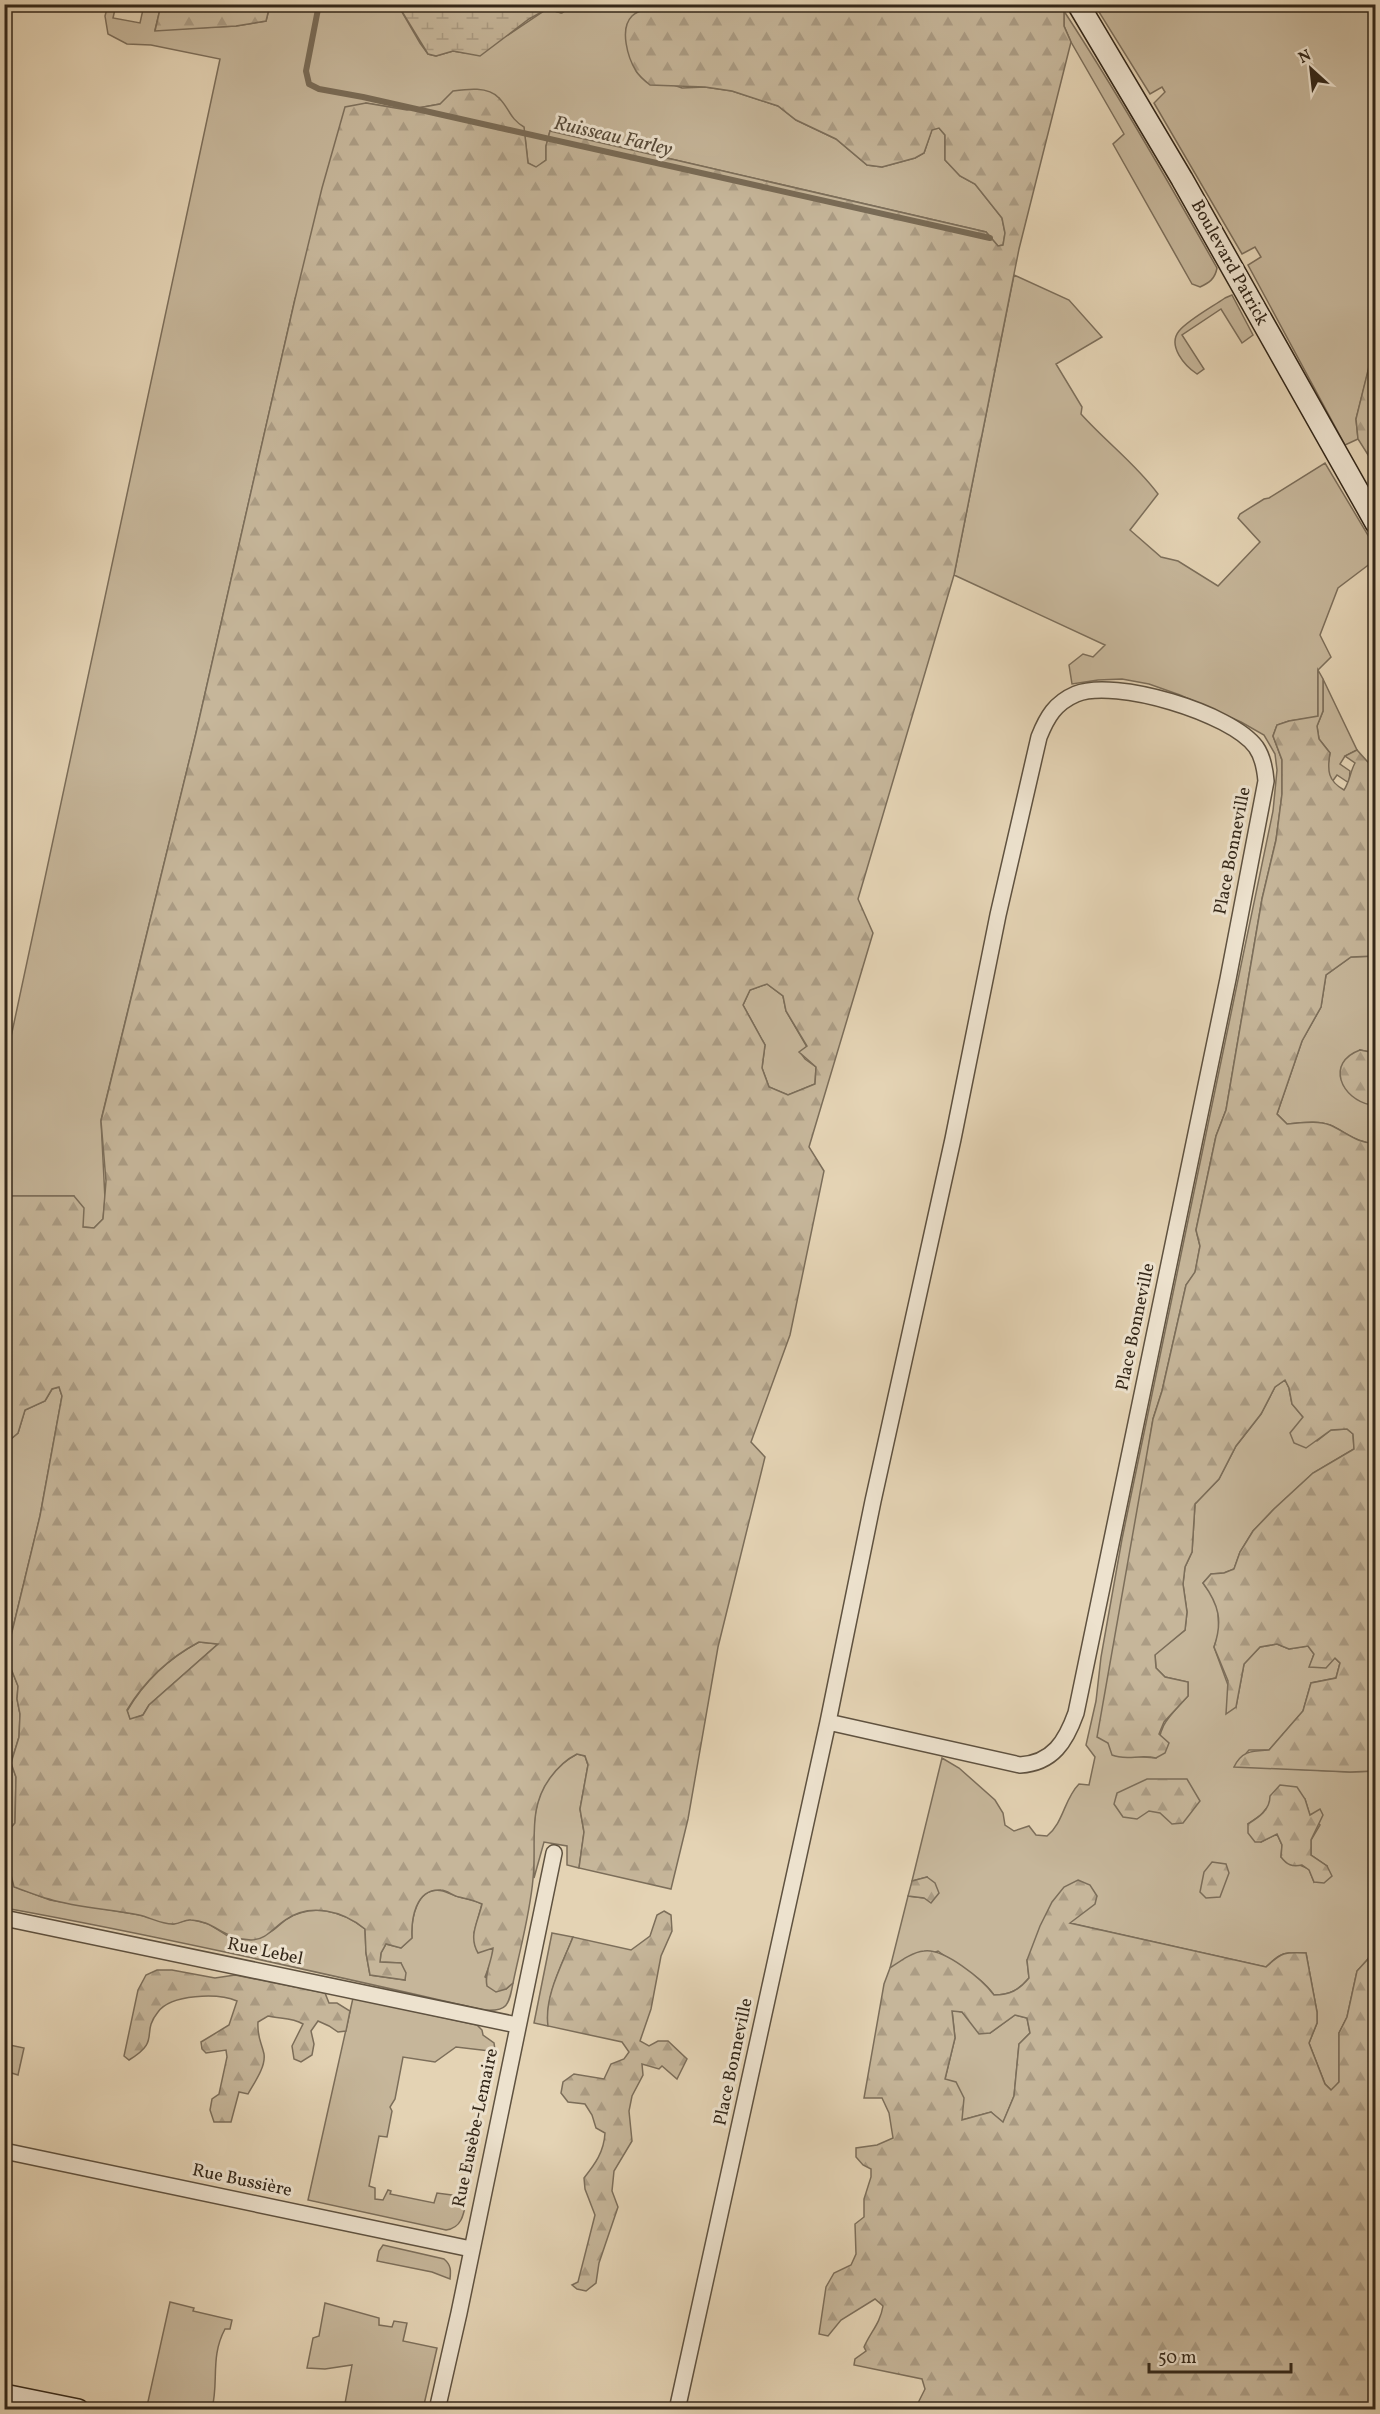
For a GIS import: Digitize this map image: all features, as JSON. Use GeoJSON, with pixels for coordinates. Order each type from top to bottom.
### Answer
{"type":"FeatureCollection","features":[{"type":"Feature","properties":{"kind":"street","name":"Boulevard Patrick"},"geometry":{"type":"LineString","coordinates":[[1078,4],[1199,209],[1376,523]]}},
{"type":"Feature","properties":{"kind":"street","name":"Place Bonneville"},"geometry":{"type":"LineString","coordinates":[[677,2409],[828,1722],[873,1501],[953,1139],[998,915],[1039,737],[1048,716],[1055,707],[1075,694],[1088,690],[1114,690],[1156,697],[1216,720],[1247,738],[1261,754],[1266,781],[1228,979],[1076,1713],[1060,1747],[1041,1761],[1020,1765],[828,1722]]}},
{"type":"Feature","properties":{"kind":"street","name":"Rue Eusèbe-Lemaire"},"geometry":{"type":"LineString","coordinates":[[437,2409],[554,1854]]}},
{"type":"Feature","properties":{"kind":"street","name":"Rue Lebel"},"geometry":{"type":"LineString","coordinates":[[4,1918],[517,2025]]}},
{"type":"Feature","properties":{"kind":"street","name":"Rue Bussière"},"geometry":{"type":"LineString","coordinates":[[4,2151],[471,2249]]}},
{"type":"Feature","properties":{"kind":"street"},"geometry":{"type":"LineString","coordinates":[[4,2395],[78,2409]]}},
{"type":"Feature","properties":{"kind":"green space"},"geometry":{"type":"Polygon","coordinates":[[[161,4],[270,5],[266,21],[236,26],[155,31],[161,4]]]}},
{"type":"Feature","properties":{"kind":"green space"},"geometry":{"type":"Polygon","coordinates":[[[1109,4],[1375,5],[1376,341],[1356,419],[1358,439],[1345,445],[1248,265],[1261,257],[1255,247],[1242,254],[1154,103],[1165,92],[1162,87],[1150,94],[1099,12],[1109,4]]]}},
{"type":"Feature","properties":{"kind":"green space"},"geometry":{"type":"Polygon","coordinates":[[[108,5],[116,5],[113,18],[140,23],[144,5],[161,5],[155,30],[236,26],[266,21],[270,5],[398,5],[428,54],[436,56],[453,51],[465,53],[508,35],[547,9],[561,13],[573,5],[673,5],[633,17],[628,24],[627,42],[637,72],[682,88],[705,87],[732,91],[778,106],[796,120],[836,139],[867,165],[882,167],[915,158],[924,153],[932,129],[939,128],[945,135],[945,160],[960,176],[975,184],[1002,218],[1005,233],[1003,245],[998,246],[986,232],[550,131],[546,146],[546,160],[536,168],[528,163],[524,128],[514,122],[499,98],[407,110],[366,103],[295,299],[196,733],[101,1120],[105,1199],[103,1219],[94,1228],[83,1227],[74,1196],[5,1196],[5,1065],[220,59],[151,45],[127,44],[108,34],[105,16],[108,5]]]}},
{"type":"Feature","properties":{"kind":"green space"},"geometry":{"type":"Polygon","coordinates":[[[398,5],[573,5],[562,13],[547,9],[529,19],[480,56],[453,51],[436,56],[428,54],[398,5]]]}},
{"type":"Feature","properties":{"kind":"green space"},"geometry":{"type":"Polygon","coordinates":[[[673,5],[1059,5],[1064,11],[1064,26],[1071,42],[1019,249],[954,575],[858,899],[873,933],[809,1147],[824,1171],[790,1335],[751,1442],[765,1457],[718,1647],[688,1819],[671,1889],[579,1868],[584,1832],[580,1809],[588,1765],[585,1756],[577,1754],[573,1756],[553,1774],[538,1802],[534,1827],[534,1866],[530,1905],[513,1983],[506,1989],[496,1992],[487,1986],[486,1981],[493,1948],[478,1953],[474,1941],[482,1904],[443,1890],[425,1894],[416,1906],[412,1923],[412,1938],[401,1948],[386,1944],[381,1953],[380,1962],[401,1963],[406,1973],[405,1980],[370,1975],[365,1929],[337,1913],[315,1910],[295,1914],[265,1936],[251,1940],[234,1937],[199,1921],[189,1920],[170,1924],[139,1915],[60,1902],[14,1887],[5,1851],[4,1836],[15,1823],[16,1777],[11,1763],[19,1737],[20,1714],[17,1699],[18,1686],[8,1661],[11,1636],[40,1516],[62,1396],[59,1387],[52,1389],[45,1401],[25,1410],[18,1433],[5,1444],[5,1196],[74,1196],[84,1208],[83,1227],[94,1228],[103,1219],[106,1181],[101,1121],[196,733],[295,299],[322,188],[345,107],[366,103],[407,110],[440,104],[453,91],[483,90],[499,98],[515,120],[524,127],[528,163],[536,167],[546,160],[546,146],[550,131],[986,232],[998,246],[1003,245],[1005,233],[1002,218],[975,184],[960,176],[945,160],[945,135],[939,128],[932,130],[924,153],[915,158],[882,167],[867,165],[836,139],[796,120],[778,106],[732,91],[705,87],[650,85],[639,75],[633,65],[626,44],[626,28],[636,13],[673,5]],[[767,984],[750,990],[743,1005],[765,1045],[762,1068],[769,1087],[788,1095],[815,1084],[816,1067],[799,1052],[807,1046],[786,1011],[783,996],[767,984]],[[199,1642],[178,1655],[150,1680],[127,1710],[130,1719],[143,1715],[149,1705],[218,1644],[199,1642]]]}},
{"type":"Feature","properties":{"kind":"green space"},"geometry":{"type":"Polygon","coordinates":[[[1064,11],[1141,135],[1217,268],[1213,278],[1200,287],[1192,284],[1113,144],[1124,134],[1071,42],[1064,26],[1064,11]]]}},
{"type":"Feature","properties":{"kind":"green space"},"geometry":{"type":"Polygon","coordinates":[[[1014,275],[1069,300],[1102,337],[1056,364],[1082,407],[1081,414],[1158,494],[1130,530],[1161,557],[1178,561],[1218,586],[1260,542],[1238,518],[1240,514],[1325,463],[1375,547],[1375,560],[1338,588],[1320,635],[1331,657],[1318,670],[1318,717],[1277,725],[1273,736],[1282,760],[1282,794],[1276,840],[1262,899],[1226,1110],[1216,1136],[1196,1230],[1200,1246],[1195,1273],[1186,1285],[1162,1391],[1153,1419],[1108,1743],[1131,1756],[1156,1758],[1159,1737],[1165,1723],[1188,1696],[1188,1682],[1165,1677],[1156,1668],[1155,1654],[1185,1630],[1187,1612],[1183,1584],[1185,1567],[1192,1552],[1195,1504],[1219,1479],[1236,1446],[1261,1414],[1275,1387],[1285,1380],[1292,1404],[1303,1417],[1317,1441],[1331,1430],[1347,1429],[1353,1434],[1354,1449],[1313,1473],[1274,1509],[1253,1531],[1240,1552],[1234,1569],[1211,1574],[1203,1583],[1215,1599],[1219,1633],[1214,1647],[1236,1707],[1244,1664],[1260,1647],[1277,1644],[1289,1649],[1308,1646],[1314,1654],[1310,1666],[1335,1658],[1340,1663],[1336,1678],[1311,1683],[1303,1711],[1269,1750],[1249,1750],[1235,1766],[1350,1772],[1375,1771],[1376,1889],[1369,1917],[1375,1944],[1368,1959],[1357,1971],[1347,2017],[1339,2033],[1339,2082],[1332,2091],[1325,2084],[1309,2043],[1317,2023],[1317,2012],[1306,1953],[1283,1954],[1266,1967],[1069,1923],[1097,1896],[1027,1960],[1029,1978],[1018,1989],[1009,1993],[994,1995],[975,1976],[938,1951],[890,1968],[908,1896],[924,1898],[927,1877],[912,1881],[942,1758],[959,1768],[995,1800],[1003,1813],[1005,1825],[1014,1831],[1029,1826],[1036,1835],[1047,1836],[1057,1824],[1074,1790],[1079,1784],[1089,1785],[1095,1757],[1086,1745],[1096,1701],[1101,1657],[1122,1539],[1273,811],[1277,770],[1275,754],[1264,735],[1241,722],[1180,695],[1149,684],[1122,679],[1072,684],[1069,665],[1083,654],[1093,657],[1105,645],[954,575],[1014,275]],[[1305,1799],[1270,1804],[1261,1815],[1248,1824],[1261,1842],[1277,1834],[1282,1845],[1281,1857],[1309,1869],[1314,1882],[1327,1866],[1311,1855],[1311,1840],[1320,1825],[1310,1816],[1305,1799]]]}},
{"type":"Feature","properties":{"kind":"green space"},"geometry":{"type":"Polygon","coordinates":[[[1232,295],[1253,335],[1242,343],[1221,309],[1182,335],[1204,369],[1197,374],[1179,355],[1175,343],[1176,337],[1188,322],[1232,295]]]}},
{"type":"Feature","properties":{"kind":"green space"},"geometry":{"type":"Polygon","coordinates":[[[1375,342],[1375,466],[1358,439],[1356,419],[1375,342]]]}},
{"type":"Feature","properties":{"kind":"green space"},"geometry":{"type":"Polygon","coordinates":[[[1318,670],[1323,679],[1323,711],[1317,726],[1319,739],[1330,753],[1329,770],[1332,779],[1344,790],[1355,763],[1345,756],[1357,750],[1375,770],[1375,956],[1351,957],[1326,975],[1321,1007],[1302,1041],[1277,1114],[1287,1124],[1325,1123],[1358,1140],[1375,1143],[1375,1771],[1234,1767],[1244,1754],[1269,1750],[1303,1711],[1311,1683],[1336,1678],[1340,1663],[1335,1658],[1326,1668],[1309,1667],[1314,1654],[1308,1646],[1289,1649],[1277,1644],[1260,1647],[1244,1664],[1236,1707],[1226,1714],[1228,1681],[1214,1647],[1217,1638],[1218,1614],[1213,1599],[1203,1583],[1211,1574],[1234,1569],[1240,1552],[1253,1531],[1274,1509],[1313,1473],[1354,1449],[1353,1434],[1347,1429],[1331,1430],[1306,1448],[1294,1443],[1290,1433],[1303,1417],[1292,1404],[1285,1380],[1275,1387],[1261,1414],[1236,1446],[1219,1479],[1195,1504],[1192,1552],[1185,1567],[1183,1584],[1187,1612],[1185,1630],[1155,1655],[1156,1668],[1165,1677],[1188,1682],[1188,1696],[1164,1722],[1159,1734],[1169,1743],[1165,1753],[1156,1758],[1117,1757],[1112,1755],[1108,1743],[1097,1737],[1153,1419],[1162,1391],[1186,1285],[1195,1272],[1200,1246],[1196,1230],[1216,1136],[1226,1110],[1262,899],[1276,840],[1282,794],[1282,760],[1273,736],[1277,725],[1318,716],[1318,670]]]}},
{"type":"Feature","properties":{"kind":"green space"},"geometry":{"type":"Polygon","coordinates":[[[1323,679],[1357,750],[1345,756],[1340,764],[1350,771],[1349,783],[1337,775],[1332,782],[1327,770],[1330,753],[1319,739],[1317,726],[1323,711],[1323,679]]]}},
{"type":"Feature","properties":{"kind":"green space"},"geometry":{"type":"Polygon","coordinates":[[[1375,956],[1375,1053],[1360,1050],[1371,1105],[1375,1102],[1375,1143],[1358,1140],[1325,1123],[1287,1124],[1277,1114],[1302,1041],[1321,1007],[1326,975],[1351,957],[1375,956]]]}},
{"type":"Feature","properties":{"kind":"green space"},"geometry":{"type":"Polygon","coordinates":[[[767,984],[783,996],[786,1011],[807,1047],[800,1052],[816,1067],[815,1084],[788,1095],[769,1087],[762,1068],[765,1045],[743,1005],[750,990],[767,984]]]}},
{"type":"Feature","properties":{"kind":"green space"},"geometry":{"type":"Polygon","coordinates":[[[1360,1050],[1375,1053],[1375,1102],[1371,1105],[1352,1096],[1341,1080],[1340,1072],[1343,1063],[1349,1056],[1360,1050]]]}},
{"type":"Feature","properties":{"kind":"green space"},"geometry":{"type":"Polygon","coordinates":[[[59,1387],[62,1396],[40,1516],[11,1636],[8,1661],[18,1686],[17,1699],[20,1714],[19,1737],[11,1763],[16,1777],[15,1823],[5,1836],[4,1729],[11,1724],[12,1702],[4,1697],[5,1444],[18,1433],[25,1410],[45,1401],[52,1389],[59,1387]]]}},
{"type":"Feature","properties":{"kind":"green space"},"geometry":{"type":"Polygon","coordinates":[[[199,1642],[218,1644],[149,1705],[143,1715],[130,1720],[127,1711],[142,1689],[168,1663],[199,1642]]]}},
{"type":"Feature","properties":{"kind":"green space"},"geometry":{"type":"Polygon","coordinates":[[[577,1754],[585,1756],[588,1765],[580,1809],[584,1832],[579,1868],[567,1865],[567,1846],[544,1842],[534,1878],[534,1825],[541,1792],[549,1778],[561,1765],[577,1754]]]}},
{"type":"Feature","properties":{"kind":"green space"},"geometry":{"type":"Polygon","coordinates":[[[1147,1779],[1187,1779],[1200,1801],[1183,1823],[1172,1824],[1160,1813],[1149,1811],[1137,1819],[1123,1817],[1114,1804],[1117,1793],[1147,1779]]]}},
{"type":"Feature","properties":{"kind":"green space"},"geometry":{"type":"Polygon","coordinates":[[[1280,1785],[1297,1787],[1305,1799],[1310,1815],[1320,1809],[1323,1815],[1311,1840],[1311,1855],[1327,1866],[1332,1876],[1324,1883],[1314,1882],[1309,1870],[1302,1865],[1290,1865],[1283,1860],[1282,1845],[1277,1834],[1261,1842],[1255,1842],[1248,1833],[1248,1824],[1263,1813],[1270,1801],[1270,1796],[1280,1785]]]}},
{"type":"Feature","properties":{"kind":"green space"},"geometry":{"type":"Polygon","coordinates":[[[4,1851],[15,1887],[50,1900],[140,1915],[173,1924],[190,1919],[209,1924],[231,1938],[264,1935],[273,1931],[287,1919],[307,1911],[328,1911],[338,1914],[365,1929],[370,1975],[405,1980],[401,1963],[380,1962],[381,1953],[386,1944],[401,1948],[412,1938],[414,1914],[421,1898],[427,1893],[443,1891],[482,1904],[474,1933],[493,1947],[492,1959],[485,1977],[506,1989],[513,1983],[510,1996],[503,2008],[484,2010],[185,1944],[5,1908],[4,1851]]]}},
{"type":"Feature","properties":{"kind":"green space"},"geometry":{"type":"Polygon","coordinates":[[[1212,1862],[1226,1864],[1229,1873],[1220,1897],[1206,1898],[1200,1892],[1204,1872],[1212,1862]]]}},
{"type":"Feature","properties":{"kind":"green space"},"geometry":{"type":"Polygon","coordinates":[[[927,1877],[935,1883],[939,1893],[931,1903],[924,1898],[908,1896],[912,1881],[927,1877]]]}},
{"type":"Feature","properties":{"kind":"green space"},"geometry":{"type":"Polygon","coordinates":[[[1078,1880],[1090,1885],[1097,1896],[1095,1904],[1070,1923],[1266,1967],[1284,1954],[1306,1953],[1317,2012],[1317,2023],[1309,2043],[1325,2084],[1331,2090],[1339,2082],[1339,2033],[1347,2017],[1357,1971],[1368,1959],[1375,1944],[1375,2409],[1301,2410],[1282,2407],[1279,2410],[956,2410],[937,2403],[917,2405],[925,2389],[922,2379],[854,2365],[855,2359],[866,2351],[864,2347],[882,2312],[883,2306],[875,2299],[841,2320],[828,2336],[819,2334],[826,2287],[834,2273],[851,2265],[856,2254],[855,2224],[864,2217],[864,2199],[871,2177],[871,2169],[863,2165],[856,2157],[856,2148],[877,2145],[893,2138],[889,2113],[882,2098],[864,2098],[884,1984],[890,1968],[915,1953],[932,1951],[962,1966],[994,1995],[1014,1991],[1029,1978],[1027,1960],[1040,1926],[1052,1902],[1064,1887],[1078,1880]],[[952,2011],[955,2038],[945,2079],[956,2082],[964,2098],[962,2120],[991,2112],[1003,2122],[1014,2096],[1019,2044],[1030,2033],[1027,2018],[1015,2015],[990,2033],[979,2034],[962,2012],[952,2011]]]}},
{"type":"Feature","properties":{"kind":"green space"},"geometry":{"type":"Polygon","coordinates":[[[664,1911],[671,1915],[672,1931],[661,1956],[651,2009],[640,2041],[649,2046],[658,2041],[668,2041],[687,2059],[677,2079],[662,2066],[659,2069],[642,2064],[643,2075],[632,2096],[629,2111],[632,2141],[614,2171],[612,2191],[618,2207],[599,2263],[596,2283],[586,2291],[572,2285],[578,2282],[595,2215],[585,2189],[584,2178],[601,2152],[605,2133],[596,2128],[585,2104],[568,2102],[561,2093],[563,2082],[574,2074],[604,2079],[611,2064],[624,2059],[629,2052],[622,2042],[548,2026],[547,2015],[551,1992],[573,1937],[631,1950],[650,1936],[657,1915],[664,1911]]]}},
{"type":"Feature","properties":{"kind":"green space"},"geometry":{"type":"Polygon","coordinates":[[[552,1933],[573,1937],[552,1992],[548,2026],[534,2023],[552,1933]]]}},
{"type":"Feature","properties":{"kind":"green space"},"geometry":{"type":"Polygon","coordinates":[[[157,1970],[172,1970],[215,1978],[235,1975],[325,1993],[329,2003],[337,2003],[350,2011],[346,2031],[338,2032],[318,2021],[311,2031],[314,2044],[312,2055],[301,2062],[294,2059],[292,2046],[303,2024],[290,2019],[268,2016],[258,2022],[264,2054],[261,2069],[248,2094],[239,2092],[231,2122],[214,2122],[210,2110],[212,2099],[219,2094],[227,2057],[226,2050],[206,2053],[202,2049],[201,2042],[229,2025],[237,2001],[207,1996],[184,1998],[164,2006],[153,2020],[145,2047],[129,2060],[124,2056],[138,1990],[146,1975],[157,1970]]]}},
{"type":"Feature","properties":{"kind":"green space"},"geometry":{"type":"Polygon","coordinates":[[[353,1998],[477,2025],[483,2035],[494,2043],[495,2050],[490,2051],[456,2047],[435,2062],[403,2057],[395,2099],[390,2107],[392,2111],[387,2137],[379,2136],[369,2186],[375,2188],[375,2199],[383,2200],[388,2190],[391,2191],[390,2194],[434,2203],[437,2193],[467,2197],[462,2218],[452,2229],[446,2230],[308,2200],[353,1998]]]}},
{"type":"Feature","properties":{"kind":"green space"},"geometry":{"type":"Polygon","coordinates":[[[952,2010],[962,2012],[973,2024],[990,2033],[1015,2015],[1027,2018],[1030,2033],[1019,2044],[1014,2096],[1003,2123],[991,2112],[962,2120],[945,2079],[955,2038],[952,2010]]]}},
{"type":"Feature","properties":{"kind":"green space"},"geometry":{"type":"Polygon","coordinates":[[[5,2044],[24,2048],[18,2075],[5,2071],[5,2044]]]}},
{"type":"Feature","properties":{"kind":"green space"},"geometry":{"type":"Polygon","coordinates":[[[383,2245],[444,2259],[450,2268],[450,2279],[432,2272],[377,2261],[383,2245]]]}},
{"type":"Feature","properties":{"kind":"green space"},"geometry":{"type":"Polygon","coordinates":[[[170,2302],[194,2308],[193,2311],[232,2320],[230,2329],[225,2329],[220,2339],[212,2409],[168,2409],[147,2406],[170,2302]]]}},
{"type":"Feature","properties":{"kind":"green space"},"geometry":{"type":"Polygon","coordinates":[[[325,2303],[379,2318],[379,2325],[392,2327],[394,2321],[407,2323],[403,2341],[437,2348],[423,2409],[344,2409],[352,2365],[325,2369],[307,2368],[313,2338],[319,2336],[325,2303]]]}},
{"type":"Feature","properties":{"kind":"waterway","name":"Ruisseau Farley"},"geometry":{"type":"LineString","coordinates":[[319,4],[306,71],[309,84],[319,89],[990,238]]}}]}
